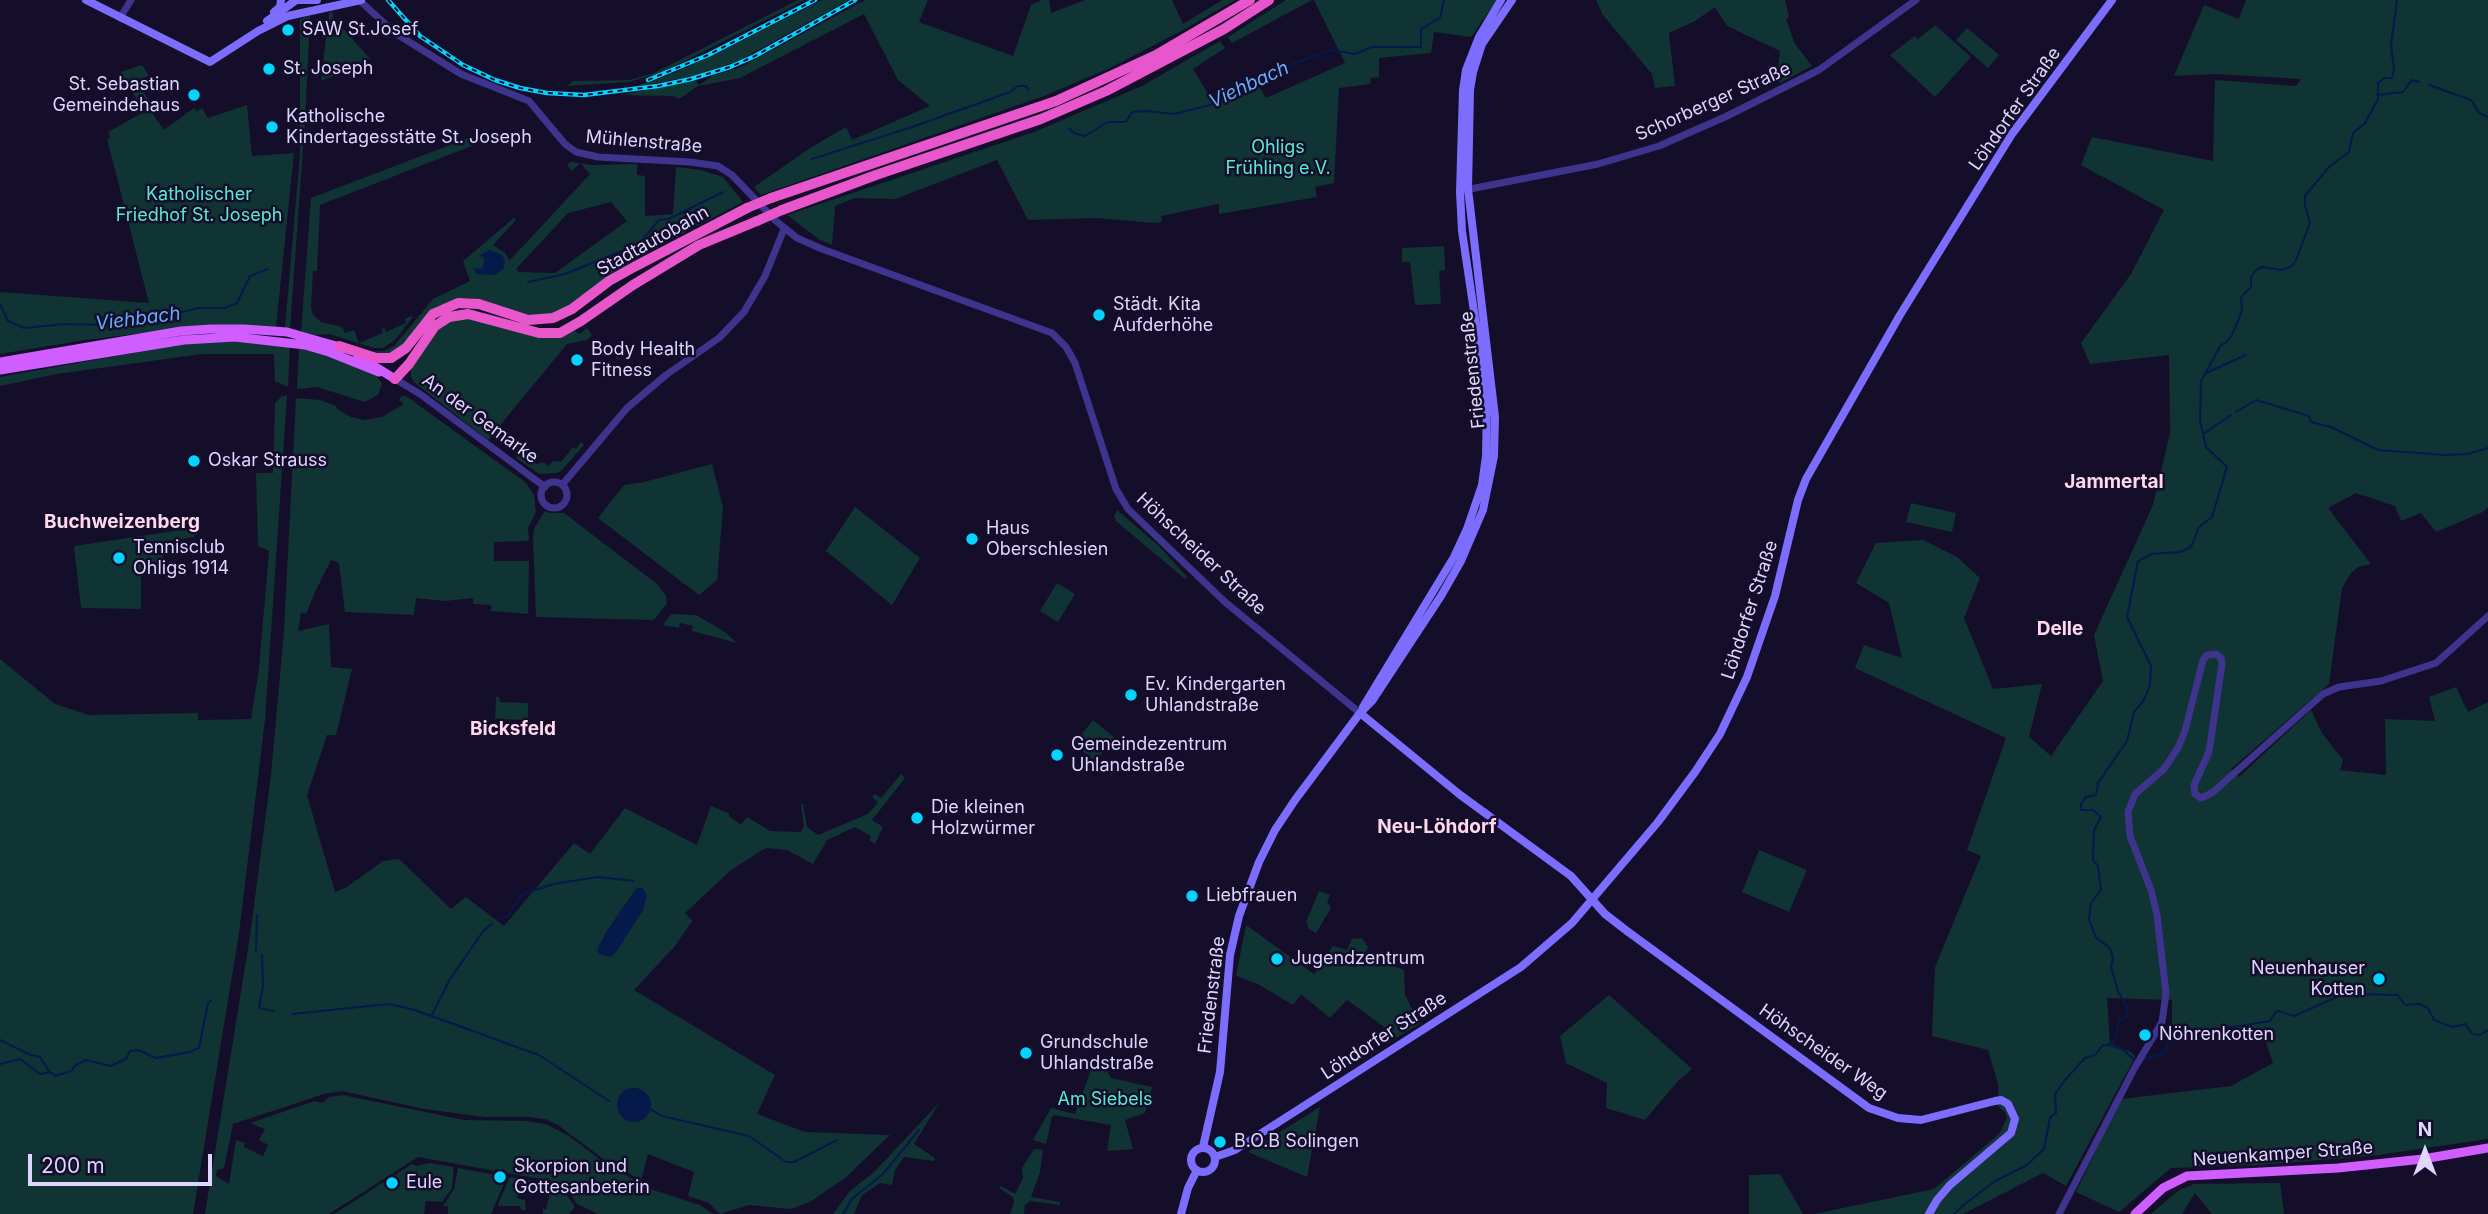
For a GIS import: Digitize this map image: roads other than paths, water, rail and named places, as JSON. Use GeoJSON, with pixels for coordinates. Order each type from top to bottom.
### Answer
{"type":"FeatureCollection","features":[{"type":"Feature","properties":{"kind":"highway"},"geometry":{"type":"LineString","coordinates":[[1218,26],[1250,0]]}},
{"type":"Feature","properties":{"kind":"highway"},"geometry":{"type":"LineString","coordinates":[[1218,26],[1269,0]]}},
{"type":"Feature","properties":{"kind":"highway","name":"Stadtautobahn"},"geometry":{"type":"LineString","coordinates":[[417,335],[437,311],[458,303],[479,304],[528,320],[546,319],[574,307],[609,281],[747,208],[1045,105],[1218,26]]}},
{"type":"Feature","properties":{"kind":"highway","name":"Stadtautobahn"},"geometry":{"type":"LineString","coordinates":[[395,379],[409,364],[435,326],[453,316],[474,315],[544,334],[560,333],[699,246],[757,220],[876,175],[1041,119],[1141,75],[1218,26]]}},
{"type":"Feature","properties":{"kind":"highway"},"geometry":{"type":"LineString","coordinates":[[339,346],[376,358],[387,358],[403,351],[417,335]]}},
{"type":"Feature","properties":{"kind":"highway"},"geometry":{"type":"LineString","coordinates":[[395,379],[417,335]]}},
{"type":"Feature","properties":{"kind":"main road"},"geometry":{"type":"LineString","coordinates":[[86,0],[210,62],[266,24],[294,0],[317,0]]}},
{"type":"Feature","properties":{"kind":"main road"},"geometry":{"type":"LineString","coordinates":[[266,24],[269,16],[280,8],[281,0]]}},
{"type":"Feature","properties":{"kind":"main road"},"geometry":{"type":"LineString","coordinates":[[266,24],[296,13],[360,0]]}},
{"type":"Feature","properties":{"kind":"main road","name":"Friedenstraße"},"geometry":{"type":"LineString","coordinates":[[1203,1147],[1220,1072],[1230,955],[1246,896],[1266,847],[1285,814],[1360,713],[1372,701],[1455,573],[1476,529],[1488,488],[1495,433],[1494,399],[1464,190],[1463,90],[1466,70],[1479,37],[1501,0]]}},
{"type":"Feature","properties":{"kind":"main road","name":"Friedenstraße"},"geometry":{"type":"LineString","coordinates":[[1464,190],[1473,72],[1482,44],[1512,0]]}},
{"type":"Feature","properties":{"kind":"main road","name":"Löhdorfer Straße"},"geometry":{"type":"LineString","coordinates":[[1196,1170],[1206,1171],[1212,1168],[1215,1157],[1235,1150],[1509,975],[1561,933],[1669,809],[1720,734],[1757,652],[1806,479],[1900,315],[2012,134],[2112,0]]}},
{"type":"Feature","properties":{"kind":"main road"},"geometry":{"type":"LineString","coordinates":[[0,362],[181,331],[244,329],[287,332],[339,346],[371,362],[395,379]]}},
{"type":"Feature","properties":{"kind":"main road"},"geometry":{"type":"LineString","coordinates":[[0,370],[184,340],[235,337],[306,345],[395,379]]}},
{"type":"Feature","properties":{"kind":"main road","name":"Höhscheider Straße"},"geometry":{"type":"LineString","coordinates":[[1360,713],[1459,794],[1571,876],[1593,899]]}},
{"type":"Feature","properties":{"kind":"main road","name":"Höhscheider Weg"},"geometry":{"type":"LineString","coordinates":[[1593,899],[1605,914],[1646,946],[1869,1108],[1898,1118],[1922,1120],[1995,1101],[2001,1100],[2008,1104],[2015,1119],[2011,1133],[1950,1185],[1929,1214]]}},
{"type":"Feature","properties":{"kind":"main road"},"geometry":{"type":"LineString","coordinates":[[1181,1214],[1196,1170],[1191,1163],[1191,1155],[1203,1147],[1211,1150],[1215,1157]]}},
{"type":"Feature","properties":{"kind":"main road","name":"Neuenkamper Straße"},"geometry":{"type":"LineString","coordinates":[[2136,1214],[2163,1188],[2176,1180],[2193,1175],[2239,1175],[2338,1168],[2488,1149]]}},
{"type":"Feature","properties":{"kind":"street"},"geometry":{"type":"LineString","coordinates":[[121,18],[131,0]]}},
{"type":"Feature","properties":{"kind":"street","name":"Mühlenstraße"},"geometry":{"type":"LineString","coordinates":[[360,0],[395,33],[461,74],[529,101],[565,144],[576,152],[598,157],[673,160],[718,166],[732,175],[784,229]]}},
{"type":"Feature","properties":{"kind":"street","name":"Schorberger Straße"},"geometry":{"type":"LineString","coordinates":[[1464,190],[1598,164],[1659,146],[1819,70],[1916,0]]}},
{"type":"Feature","properties":{"kind":"street"},"geometry":{"type":"LineString","coordinates":[[562,485],[627,408],[666,375],[719,338],[744,312],[765,276],[784,229]]}},
{"type":"Feature","properties":{"kind":"street","name":"Höhscheider Straße"},"geometry":{"type":"LineString","coordinates":[[784,229],[822,250],[1046,330],[1060,339],[1075,363],[1124,505],[1225,601],[1360,713]]}},
{"type":"Feature","properties":{"kind":"street","name":"An der Gemarke"},"geometry":{"type":"LineString","coordinates":[[395,379],[430,401],[545,486]]}},
{"type":"Feature","properties":{"kind":"street","name":"An der Gemarke"},"geometry":{"type":"LineString","coordinates":[[553,483],[562,485],[567,496],[565,503],[557,508],[544,503],[541,495],[545,486],[553,483]]}},
{"type":"Feature","properties":{"kind":"street"},"geometry":{"type":"LineString","coordinates":[[2059,1214],[2142,1054],[2159,1030],[2166,1007],[2154,900],[2130,836],[2128,812],[2135,794],[2164,769],[2178,748],[2185,731],[2202,662],[2207,655],[2220,657],[2222,664],[2208,752],[2194,786],[2194,793],[2200,798],[2208,796],[2307,706],[2334,688],[2381,681],[2436,663],[2488,616]]}},
{"type":"Feature","properties":{"kind":"water"},"geometry":{"type":"Polygon","coordinates":[[[489,250],[501,254],[505,260],[504,268],[495,275],[477,274],[473,268],[483,267],[484,259],[480,255],[489,250]]]}},
{"type":"Feature","properties":{"kind":"water"},"geometry":{"type":"Polygon","coordinates":[[[642,888],[647,895],[643,910],[616,952],[611,957],[599,954],[597,950],[605,934],[636,889],[642,888]]]}},
{"type":"Feature","properties":{"kind":"water"},"geometry":{"type":"Polygon","coordinates":[[[634,1088],[646,1093],[651,1105],[646,1117],[634,1122],[622,1117],[617,1105],[622,1093],[634,1088]]]}},
{"type":"Feature","properties":{"kind":"waterway","name":"Viehbach"},"geometry":{"type":"LineString","coordinates":[[1069,128],[1074,133],[1085,136],[1108,122],[1126,122],[1132,112],[1174,114],[1210,105],[1258,76],[1332,50],[1355,54],[1372,47],[1421,47],[1421,29],[1440,18],[1444,0]]}},
{"type":"Feature","properties":{"kind":"waterway"},"geometry":{"type":"LineString","coordinates":[[1954,1214],[1995,1181],[2027,1165],[2044,1149],[2050,1118],[2056,1113],[2055,1094],[2085,1058],[2095,1055],[2103,1045],[2108,1045],[2115,1039],[2120,1020],[2125,1018],[2128,1009],[2118,991],[2111,967],[2111,951],[2096,938],[2089,920],[2091,903],[2101,890],[2098,866],[2093,860],[2094,830],[2101,817],[2093,810],[2081,810],[2081,804],[2086,797],[2096,795],[2098,783],[2127,741],[2134,712],[2144,700],[2150,685],[2151,666],[2127,617],[2138,561],[2152,554],[2180,552],[2191,547],[2199,527],[2212,517],[2227,467],[2206,447],[2200,421],[2201,381],[2221,345],[2232,335],[2242,311],[2241,297],[2251,287],[2251,277],[2256,270],[2262,267],[2282,270],[2292,266],[2296,260],[2310,223],[2305,196],[2329,167],[2349,152],[2353,133],[2365,123],[2378,99],[2378,83],[2384,78],[2392,78],[2394,69],[2391,46],[2397,0]]}},
{"type":"Feature","properties":{"kind":"waterway"},"geometry":{"type":"LineString","coordinates":[[2377,95],[2403,92],[2412,80],[2419,82]]}},
{"type":"Feature","properties":{"kind":"waterway"},"geometry":{"type":"LineString","coordinates":[[2429,85],[2471,100],[2479,113],[2488,117]]}},
{"type":"Feature","properties":{"kind":"waterway","name":"Viehbach"},"geometry":{"type":"LineString","coordinates":[[812,159],[915,126],[1010,92],[1018,86],[1026,86],[1028,90]]}},
{"type":"Feature","properties":{"kind":"waterway","name":"Viehbach"},"geometry":{"type":"LineString","coordinates":[[528,282],[565,274],[639,244],[659,220],[669,219],[723,192]]}},
{"type":"Feature","properties":{"kind":"waterway","name":"Viehbach"},"geometry":{"type":"LineString","coordinates":[[0,304],[8,321],[24,328],[142,322],[199,308],[225,308],[237,303],[250,276],[268,269]]}},
{"type":"Feature","properties":{"kind":"waterway"},"geometry":{"type":"LineString","coordinates":[[2206,373],[2246,355]]}},
{"type":"Feature","properties":{"kind":"waterway"},"geometry":{"type":"LineString","coordinates":[[2236,412],[2256,400],[2309,416],[2311,422],[2331,427],[2378,450],[2446,455],[2468,454],[2488,448]]}},
{"type":"Feature","properties":{"kind":"waterway"},"geometry":{"type":"LineString","coordinates":[[2203,434],[2231,415]]}},
{"type":"Feature","properties":{"kind":"waterway"},"geometry":{"type":"LineString","coordinates":[[499,919],[508,916],[521,895],[553,884],[598,877],[634,881]]}},
{"type":"Feature","properties":{"kind":"waterway"},"geometry":{"type":"LineString","coordinates":[[256,951],[257,915]]}},
{"type":"Feature","properties":{"kind":"waterway"},"geometry":{"type":"LineString","coordinates":[[432,1015],[450,979],[484,930],[492,924]]}},
{"type":"Feature","properties":{"kind":"waterway"},"geometry":{"type":"LineString","coordinates":[[262,955],[263,986],[259,1008],[274,1011]]}},
{"type":"Feature","properties":{"kind":"waterway"},"geometry":{"type":"LineString","coordinates":[[2143,1060],[2165,1053],[2169,1042],[2184,1034],[2201,1038],[2206,1033],[2220,1029],[2270,1021],[2279,1011],[2294,1016],[2339,996],[2356,994],[2398,995],[2405,1005],[2419,1004],[2428,1008],[2434,1020],[2452,1027],[2466,1024],[2472,1034],[2480,1035],[2488,1030]]}},
{"type":"Feature","properties":{"kind":"waterway"},"geometry":{"type":"LineString","coordinates":[[0,1064],[20,1059],[40,1074],[50,1072],[55,1076],[71,1071],[86,1060],[111,1066],[126,1059],[130,1051],[138,1050],[156,1058],[190,1052],[199,1048],[208,1003],[211,1000]]}},
{"type":"Feature","properties":{"kind":"waterway"},"geometry":{"type":"LineString","coordinates":[[292,1014],[389,1004],[415,1010],[539,1055],[609,1101]]}},
{"type":"Feature","properties":{"kind":"waterway"},"geometry":{"type":"LineString","coordinates":[[0,1040],[40,1057],[49,1071]]}},
{"type":"Feature","properties":{"kind":"waterway"},"geometry":{"type":"LineString","coordinates":[[2110,1045],[2124,1050],[2135,1061]]}},
{"type":"Feature","properties":{"kind":"waterway"},"geometry":{"type":"LineString","coordinates":[[650,1109],[662,1116],[749,1136],[786,1162],[794,1162],[837,1140]]}},
{"type":"Feature","properties":{"kind":"waterway"},"geometry":{"type":"LineString","coordinates":[[843,1214],[852,1199],[883,1174],[919,1130]]}},
{"type":"Feature","properties":{"kind":"railway"},"geometry":{"type":"LineString","coordinates":[[388,0],[420,36],[463,65],[520,88],[584,95],[658,86],[730,67],[755,56],[855,0]]}},
{"type":"Feature","properties":{"kind":"railway"},"geometry":{"type":"LineString","coordinates":[[648,80],[708,55],[815,0]]}},
{"type":"Feature","properties":{"kind":"place","name":"SAW St.Josef"},"geometry":{"type":"Point","coordinates":[288,30]}},
{"type":"Feature","properties":{"kind":"place","name":"St. Joseph"},"geometry":{"type":"Point","coordinates":[269,69]}},
{"type":"Feature","properties":{"kind":"place","name":"St. Sebastian Gemeindehaus"},"geometry":{"type":"Point","coordinates":[194,95]}},
{"type":"Feature","properties":{"kind":"place","name":"Katholische Kindertagesstätte St. Joseph"},"geometry":{"type":"Point","coordinates":[272,127]}},
{"type":"Feature","properties":{"kind":"place","name":"Städt. Kita Aufderhöhe"},"geometry":{"type":"Point","coordinates":[1099,315]}},
{"type":"Feature","properties":{"kind":"place","name":"Body Health Fitness"},"geometry":{"type":"Point","coordinates":[577,360]}},
{"type":"Feature","properties":{"kind":"place","name":"Oskar Strauss"},"geometry":{"type":"Point","coordinates":[194,461]}},
{"type":"Feature","properties":{"kind":"place","name":"Haus Oberschlesien"},"geometry":{"type":"Point","coordinates":[972,539]}},
{"type":"Feature","properties":{"kind":"place","name":"Tennisclub Ohligs 1914"},"geometry":{"type":"Point","coordinates":[119,558]}},
{"type":"Feature","properties":{"kind":"place","name":"Ev. Kindergarten Uhlandstraße"},"geometry":{"type":"Point","coordinates":[1131,695]}},
{"type":"Feature","properties":{"kind":"place","name":"Gemeindezentrum Uhlandstraße"},"geometry":{"type":"Point","coordinates":[1057,755]}},
{"type":"Feature","properties":{"kind":"place","name":"Die kleinen Holzwürmer"},"geometry":{"type":"Point","coordinates":[917,818]}},
{"type":"Feature","properties":{"kind":"place","name":"Liebfrauen"},"geometry":{"type":"Point","coordinates":[1192,896]}},
{"type":"Feature","properties":{"kind":"place","name":"Jugendzentrum"},"geometry":{"type":"Point","coordinates":[1277,959]}},
{"type":"Feature","properties":{"kind":"place","name":"Neuenhauser Kotten"},"geometry":{"type":"Point","coordinates":[2379,979]}},
{"type":"Feature","properties":{"kind":"place","name":"Nöhrenkotten"},"geometry":{"type":"Point","coordinates":[2145,1035]}},
{"type":"Feature","properties":{"kind":"place","name":"Grundschule Uhlandstraße"},"geometry":{"type":"Point","coordinates":[1026,1053]}},
{"type":"Feature","properties":{"kind":"place","name":"B.O.B Solingen"},"geometry":{"type":"Point","coordinates":[1220,1142]}},
{"type":"Feature","properties":{"kind":"place","name":"Skorpion und Gottesanbeterin"},"geometry":{"type":"Point","coordinates":[500,1177]}},
{"type":"Feature","properties":{"kind":"place","name":"Eule"},"geometry":{"type":"Point","coordinates":[392,1183]}},
{"type":"Feature","properties":{"kind":"district","name":"Jammertal"},"geometry":{"type":"Point","coordinates":[2114,482]}},
{"type":"Feature","properties":{"kind":"district","name":"Buchweizenberg"},"geometry":{"type":"Point","coordinates":[122,522]}},
{"type":"Feature","properties":{"kind":"district","name":"Delle"},"geometry":{"type":"Point","coordinates":[2060,629]}},
{"type":"Feature","properties":{"kind":"district","name":"Bicksfeld"},"geometry":{"type":"Point","coordinates":[513,729]}},
{"type":"Feature","properties":{"kind":"district","name":"Neu-Löhdorf"},"geometry":{"type":"Point","coordinates":[1437,827]}},
{"type":"Feature","properties":{"kind":"park label","name":"Ohligs Frühling e.V."},"geometry":{"type":"Point","coordinates":[1278,158]}},
{"type":"Feature","properties":{"kind":"park label","name":"Katholischer Friedhof St. Joseph"},"geometry":{"type":"Point","coordinates":[199,206]}},
{"type":"Feature","properties":{"kind":"park label","name":"Am Siebels"},"geometry":{"type":"Point","coordinates":[1105,1100]}}]}
